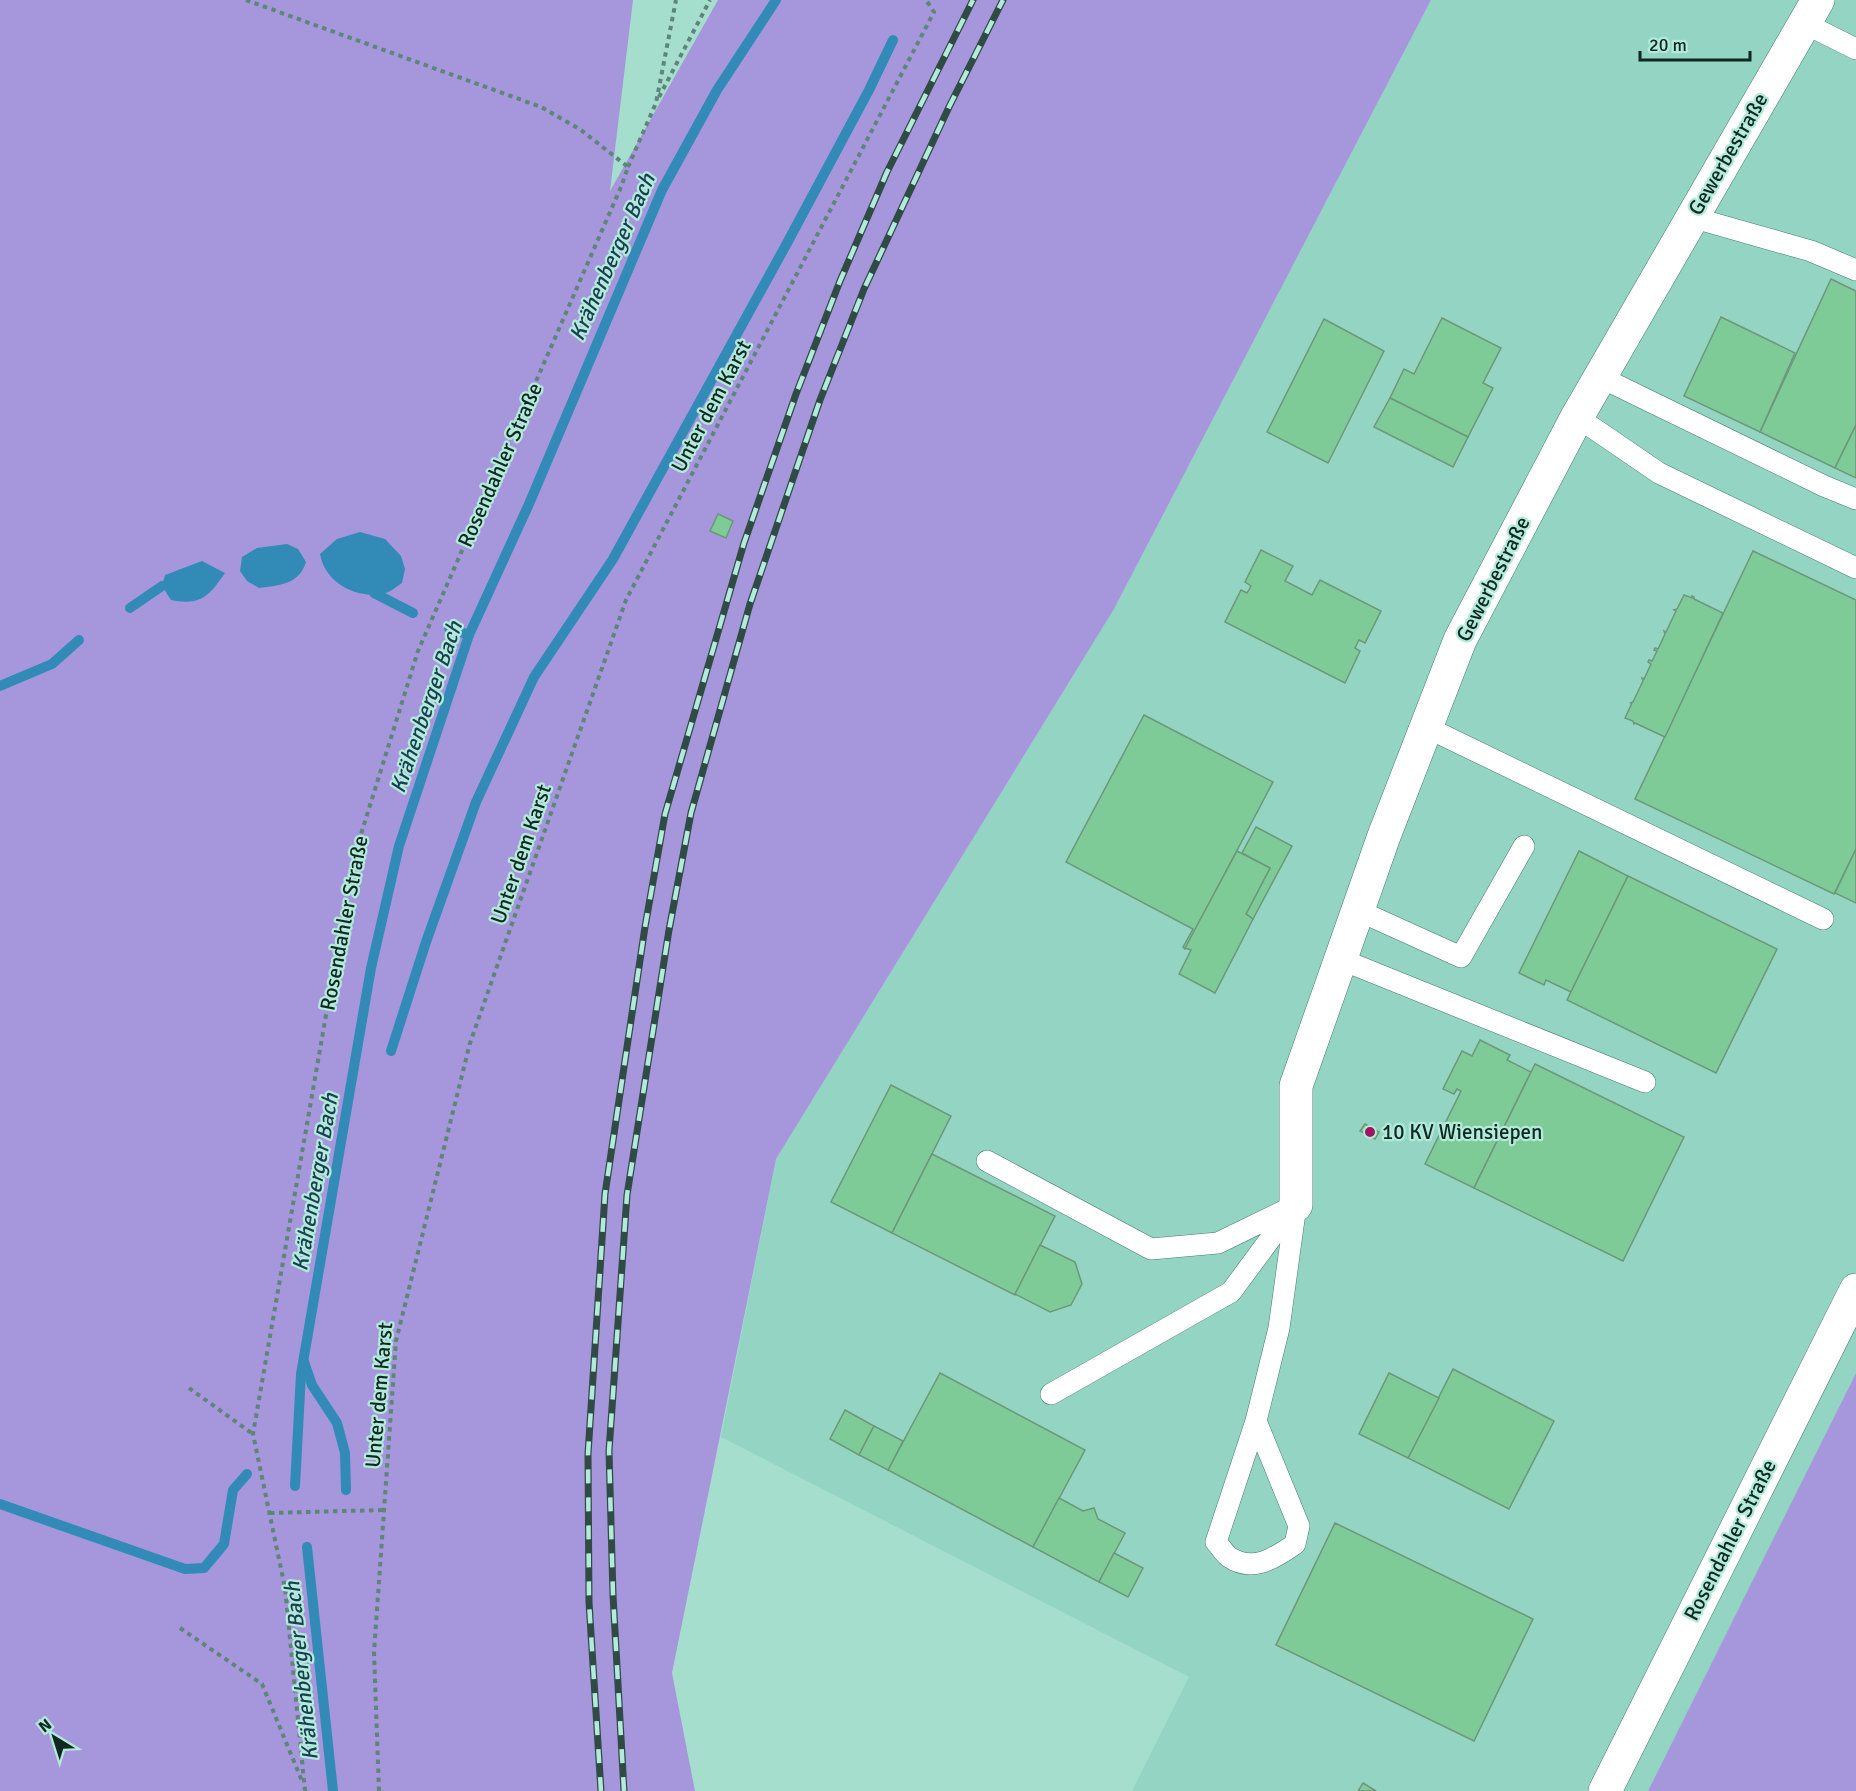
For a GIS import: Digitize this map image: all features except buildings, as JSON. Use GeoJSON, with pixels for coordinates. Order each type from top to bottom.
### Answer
{"type":"FeatureCollection","features":[{"type":"Feature","properties":{"kind":"street","name":"Gewerbestraße"},"geometry":{"type":"LineString","coordinates":[[1296,1205],[1296,1086],[1384,836],[1460,640],[1577,417],[1811,12]]}},
{"type":"Feature","properties":{"kind":"street","name":"Rosendahler Straße"},"geometry":{"type":"LineString","coordinates":[[1605,1791],[1856,1290]]}},
{"type":"Feature","properties":{"kind":"lane"},"geometry":{"type":"LineString","coordinates":[[1811,12],[1856,49]]}},
{"type":"Feature","properties":{"kind":"lane"},"geometry":{"type":"LineString","coordinates":[[1691,217],[1811,251],[1856,270]]}},
{"type":"Feature","properties":{"kind":"lane"},"geometry":{"type":"LineString","coordinates":[[1600,377],[1856,500]]}},
{"type":"Feature","properties":{"kind":"lane"},"geometry":{"type":"LineString","coordinates":[[1577,417],[1659,473],[1856,568]]}},
{"type":"Feature","properties":{"kind":"lane"},"geometry":{"type":"LineString","coordinates":[[1426,728],[1823,919]]}},
{"type":"Feature","properties":{"kind":"lane"},"geometry":{"type":"LineString","coordinates":[[1357,910],[1461,957],[1524,846]]}},
{"type":"Feature","properties":{"kind":"lane"},"geometry":{"type":"LineString","coordinates":[[1340,959],[1645,1082]]}},
{"type":"Feature","properties":{"kind":"lane"},"geometry":{"type":"LineString","coordinates":[[987,1161],[1151,1249],[1218,1243],[1296,1205]]}},
{"type":"Feature","properties":{"kind":"lane"},"geometry":{"type":"LineString","coordinates":[[1052,1394],[1232,1292],[1296,1205]]}},
{"type":"Feature","properties":{"kind":"lane"},"geometry":{"type":"LineString","coordinates":[[1256,1421],[1299,1526],[1294,1544],[1273,1560],[1251,1565],[1229,1557],[1216,1542],[1256,1421],[1279,1329],[1296,1205]]}},
{"type":"Feature","properties":{"kind":"path"},"geometry":{"type":"LineString","coordinates":[[246,0],[541,107],[581,130],[628,167]]}},
{"type":"Feature","properties":{"kind":"path"},"geometry":{"type":"LineString","coordinates":[[656,102],[676,0]]}},
{"type":"Feature","properties":{"kind":"path"},"geometry":{"type":"LineString","coordinates":[[656,102],[711,0]]}},
{"type":"Feature","properties":{"kind":"path","name":"Unter dem Karst"},"geometry":{"type":"LineString","coordinates":[[379,1791],[374,1652],[396,1341],[470,1044],[626,600],[934,12],[926,0]]}},
{"type":"Feature","properties":{"kind":"path","name":"Rosendahler Straße"},"geometry":{"type":"LineString","coordinates":[[305,1789],[285,1588],[253,1434],[353,860],[418,651],[656,102]]}},
{"type":"Feature","properties":{"kind":"path"},"geometry":{"type":"LineString","coordinates":[[189,1388],[253,1434]]}},
{"type":"Feature","properties":{"kind":"path"},"geometry":{"type":"LineString","coordinates":[[270,1512],[384,1510]]}},
{"type":"Feature","properties":{"kind":"path"},"geometry":{"type":"LineString","coordinates":[[180,1628],[262,1684],[305,1789]]}},
{"type":"Feature","properties":{"kind":"shaded area"},"geometry":{"type":"Polygon","coordinates":[[[0,0],[633,0],[610,191],[718,0],[1431,0],[1114,609],[776,1159],[672,1673],[695,1791],[0,1791],[0,0]]]}},
{"type":"Feature","properties":{"kind":"shaded area"},"geometry":{"type":"Polygon","coordinates":[[[1431,0],[1856,0],[1856,1373],[1648,1791],[1132,1791],[1189,1677],[721,1437],[776,1159],[1114,609],[1431,0]]]}},
{"type":"Feature","properties":{"kind":"shaded area"},"geometry":{"type":"Polygon","coordinates":[[[1856,1373],[1856,1791],[1648,1791],[1840,1405],[1856,1373]]]}},
{"type":"Feature","properties":{"kind":"water"},"geometry":{"type":"Polygon","coordinates":[[[360,532],[385,539],[401,556],[405,569],[402,583],[385,593],[364,594],[344,587],[328,573],[320,554],[337,539],[360,532]]]}},
{"type":"Feature","properties":{"kind":"water"},"geometry":{"type":"Polygon","coordinates":[[[287,544],[298,549],[306,562],[299,575],[287,582],[259,588],[247,581],[240,571],[242,557],[257,548],[287,544]]]}},
{"type":"Feature","properties":{"kind":"water"},"geometry":{"type":"Polygon","coordinates":[[[202,561],[225,573],[214,588],[203,597],[190,602],[171,600],[162,586],[165,575],[202,561]]]}},
{"type":"Feature","properties":{"kind":"waterway","name":"Krähenberger Bach"},"geometry":{"type":"LineString","coordinates":[[295,1486],[301,1374],[371,968],[399,846],[469,635],[529,504],[662,190],[717,90],[776,0]]}},
{"type":"Feature","properties":{"kind":"waterway","name":"Krähenberger Bach"},"geometry":{"type":"LineString","coordinates":[[391,1051],[426,942],[476,802],[534,677],[613,559],[786,245],[869,90],[893,40]]}},
{"type":"Feature","properties":{"kind":"waterway"},"geometry":{"type":"LineString","coordinates":[[130,608],[162,586]]}},
{"type":"Feature","properties":{"kind":"waterway"},"geometry":{"type":"LineString","coordinates":[[374,593],[413,613]]}},
{"type":"Feature","properties":{"kind":"waterway"},"geometry":{"type":"LineString","coordinates":[[449,628],[469,635]]}},
{"type":"Feature","properties":{"kind":"waterway"},"geometry":{"type":"LineString","coordinates":[[0,686],[52,664],[79,640]]}},
{"type":"Feature","properties":{"kind":"waterway"},"geometry":{"type":"LineString","coordinates":[[304,1362],[312,1385],[337,1423],[345,1453],[346,1490]]}},
{"type":"Feature","properties":{"kind":"waterway"},"geometry":{"type":"LineString","coordinates":[[0,1504],[185,1569],[204,1568],[224,1544],[233,1490],[247,1474]]}},
{"type":"Feature","properties":{"kind":"waterway","name":"Krähenberger Bach"},"geometry":{"type":"LineString","coordinates":[[307,1547],[333,1791]]}},
{"type":"Feature","properties":{"kind":"railway"},"geometry":{"type":"LineString","coordinates":[[601,1791],[589,1602],[588,1454],[605,1194],[645,927],[665,814],[744,543],[796,394],[840,281],[887,172],[973,0]]}},
{"type":"Feature","properties":{"kind":"railway"},"geometry":{"type":"LineString","coordinates":[[624,1791],[613,1595],[609,1451],[627,1195],[669,930],[691,813],[750,604],[820,400],[864,289],[949,107],[1003,0]]}},
{"type":"Feature","properties":{"kind":"place","name":"10 KV Wiensiepen"},"geometry":{"type":"Point","coordinates":[1370,1132]}}]}
